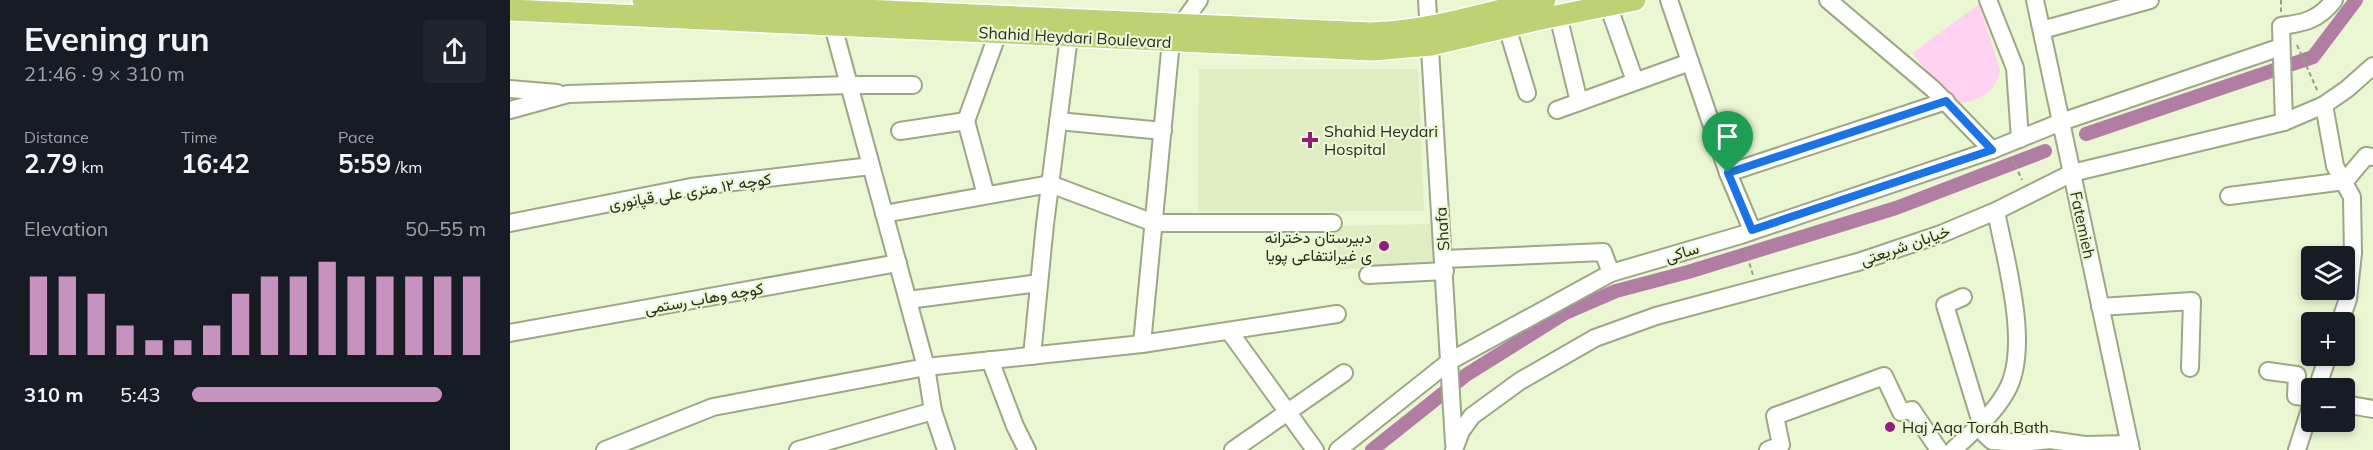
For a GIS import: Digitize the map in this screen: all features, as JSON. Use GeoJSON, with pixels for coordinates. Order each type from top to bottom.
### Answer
{"type":"FeatureCollection","features":[{"type":"Feature","properties":{"kind":"main road","name":"Shahid Heydari Boulevard"},"geometry":{"type":"LineString","coordinates":[[643,0],[779,3],[998,33],[1069,37],[1176,33],[1392,32],[1429,36],[1504,12],[1608,5],[1635,0]]}},
{"type":"Feature","properties":{"kind":"main road","name":"Shahid Heydari Boulevard"},"geometry":{"type":"LineString","coordinates":[[510,10],[828,11],[950,7],[1176,33]]}},
{"type":"Feature","properties":{"kind":"street"},"geometry":{"type":"LineString","coordinates":[[1142,345],[1162,131],[1176,33],[1199,0]]}},
{"type":"Feature","properties":{"kind":"street","name":"Shafa"},"geometry":{"type":"LineString","coordinates":[[1427,0],[1445,265],[1454,450]]}},
{"type":"Feature","properties":{"kind":"street"},"geometry":{"type":"LineString","coordinates":[[1669,0],[1748,237]]}},
{"type":"Feature","properties":{"kind":"street"},"geometry":{"type":"LineString","coordinates":[[1830,0],[1946,101],[1992,150]]}},
{"type":"Feature","properties":{"kind":"street"},"geometry":{"type":"LineString","coordinates":[[1988,0],[2015,68],[2020,139]]}},
{"type":"Feature","properties":{"kind":"street","name":"Fatemieh"},"geometry":{"type":"LineString","coordinates":[[2035,0],[2130,447]]}},
{"type":"Feature","properties":{"kind":"street"},"geometry":{"type":"LineString","coordinates":[[2042,30],[2150,0]]}},
{"type":"Feature","properties":{"kind":"street"},"geometry":{"type":"LineString","coordinates":[[2284,122],[2290,46],[2281,26],[2306,23],[2327,10],[2334,0]]}},
{"type":"Feature","properties":{"kind":"street"},"geometry":{"type":"LineString","coordinates":[[1608,5],[1635,81]]}},
{"type":"Feature","properties":{"kind":"street"},"geometry":{"type":"LineString","coordinates":[[1552,8],[1579,102]]}},
{"type":"Feature","properties":{"kind":"street"},"geometry":{"type":"LineString","coordinates":[[828,11],[926,367],[933,411],[946,450]]}},
{"type":"Feature","properties":{"kind":"street"},"geometry":{"type":"LineString","coordinates":[[1504,12],[1527,93]]}},
{"type":"Feature","properties":{"kind":"street"},"geometry":{"type":"LineString","coordinates":[[986,195],[966,121],[998,33]]}},
{"type":"Feature","properties":{"kind":"street"},"geometry":{"type":"LineString","coordinates":[[1032,356],[1050,184],[1069,37]]}},
{"type":"Feature","properties":{"kind":"street","name":"ساکی"},"geometry":{"type":"LineString","coordinates":[[1338,450],[1451,367],[1611,273],[1748,237],[1992,150],[2061,122],[2290,46]]}},
{"type":"Feature","properties":{"kind":"street"},"geometry":{"type":"LineString","coordinates":[[1557,110],[1690,62]]}},
{"type":"Feature","properties":{"kind":"street","name":"خیابان شریعتی"},"geometry":{"type":"LineString","coordinates":[[1454,450],[1461,431],[1472,416],[1520,381],[1595,339],[1656,316],[1858,262],[1941,234],[1996,211],[2072,173],[2284,122],[2324,105],[2347,89],[2373,66]]}},
{"type":"Feature","properties":{"kind":"street"},"geometry":{"type":"LineString","coordinates":[[510,89],[568,94],[913,85]]}},
{"type":"Feature","properties":{"kind":"street"},"geometry":{"type":"LineString","coordinates":[[510,110],[568,94]]}},
{"type":"Feature","properties":{"kind":"street"},"geometry":{"type":"LineString","coordinates":[[1728,173],[1946,101]]}},
{"type":"Feature","properties":{"kind":"street"},"geometry":{"type":"LineString","coordinates":[[2324,105],[2335,166],[2352,197],[2353,253],[2348,299],[2343,312]]}},
{"type":"Feature","properties":{"kind":"street"},"geometry":{"type":"LineString","coordinates":[[900,131],[966,121]]}},
{"type":"Feature","properties":{"kind":"street"},"geometry":{"type":"LineString","coordinates":[[1058,121],[1162,131]]}},
{"type":"Feature","properties":{"kind":"street"},"geometry":{"type":"LineString","coordinates":[[2229,196],[2345,181],[2366,156],[2373,157]]}},
{"type":"Feature","properties":{"kind":"street","name":"کوچه ۱۲ متری علی قپانوری"},"geometry":{"type":"LineString","coordinates":[[510,223],[691,187],[871,166]]}},
{"type":"Feature","properties":{"kind":"street"},"geometry":{"type":"LineString","coordinates":[[884,214],[1050,184],[1154,223],[1334,223]]}},
{"type":"Feature","properties":{"kind":"street"},"geometry":{"type":"LineString","coordinates":[[1953,450],[1994,410],[2007,391],[2015,371],[2017,351],[2014,304],[1996,211]]}},
{"type":"Feature","properties":{"kind":"street"},"geometry":{"type":"LineString","coordinates":[[1368,275],[1445,265],[1603,252],[1611,273]]}},
{"type":"Feature","properties":{"kind":"street","name":"کوچه وهاب رستمی"},"geometry":{"type":"LineString","coordinates":[[510,333],[898,263]]}},
{"type":"Feature","properties":{"kind":"street"},"geometry":{"type":"LineString","coordinates":[[908,300],[1039,283]]}},
{"type":"Feature","properties":{"kind":"street"},"geometry":{"type":"LineString","coordinates":[[1963,297],[1945,305],[1979,425],[1992,441],[2022,443],[2050,440],[2085,445],[2130,447]]}},
{"type":"Feature","properties":{"kind":"street"},"geometry":{"type":"LineString","coordinates":[[2100,307],[2192,301],[2190,368]]}},
{"type":"Feature","properties":{"kind":"street"},"geometry":{"type":"LineString","coordinates":[[605,450],[713,407],[926,367],[1142,345],[1337,314]]}},
{"type":"Feature","properties":{"kind":"street"},"geometry":{"type":"LineString","coordinates":[[1229,331],[1315,450]]}},
{"type":"Feature","properties":{"kind":"street"},"geometry":{"type":"LineString","coordinates":[[990,360],[1015,426],[1027,450]]}},
{"type":"Feature","properties":{"kind":"street"},"geometry":{"type":"LineString","coordinates":[[2268,371],[2297,375],[2296,396],[2301,397]]}},
{"type":"Feature","properties":{"kind":"street"},"geometry":{"type":"LineString","coordinates":[[1233,450],[1344,373]]}},
{"type":"Feature","properties":{"kind":"street"},"geometry":{"type":"LineString","coordinates":[[1768,450],[1781,445],[1775,416],[1884,376],[1901,411],[1912,410],[1939,450]]}},
{"type":"Feature","properties":{"kind":"street"},"geometry":{"type":"LineString","coordinates":[[2355,406],[2373,409]]}},
{"type":"Feature","properties":{"kind":"street"},"geometry":{"type":"LineString","coordinates":[[798,450],[933,411]]}},
{"type":"Feature","properties":{"kind":"street"},"geometry":{"type":"LineString","coordinates":[[2297,450],[2303,432]]}},
{"type":"Feature","properties":{"kind":"path"},"geometry":{"type":"LineString","coordinates":[[2290,46],[2324,105]]}},
{"type":"Feature","properties":{"kind":"path"},"geometry":{"type":"LineString","coordinates":[[2012,159],[2022,181]]}},
{"type":"Feature","properties":{"kind":"path"},"geometry":{"type":"LineString","coordinates":[[1748,237],[1754,275]]}},
{"type":"Feature","properties":{"kind":"shaded area"},"geometry":{"type":"Polygon","coordinates":[[[1979,4],[2000,70],[1999,75],[1993,87],[1983,96],[1968,102],[1956,102],[1939,88],[1913,53],[1979,4]]]}},
{"type":"Feature","properties":{"kind":"shaded area","name":"Shahid Heydari Hospital"},"geometry":{"type":"Polygon","coordinates":[[[1199,69],[1418,69],[1424,211],[1198,211],[1199,69]]]}},
{"type":"Feature","properties":{"kind":"shaded area","name":"دبیرستان دخترانه ی غیرانتفاعی پویا"},"geometry":{"type":"Polygon","coordinates":[[[1431,224],[1435,266],[1337,269],[1332,226],[1431,224]]]}},
{"type":"Feature","properties":{"kind":"waterway"},"geometry":{"type":"LineString","coordinates":[[2086,134],[2313,57],[2356,0]]}},
{"type":"Feature","properties":{"kind":"waterway"},"geometry":{"type":"LineString","coordinates":[[1372,450],[1466,375],[1565,313],[1616,291],[1688,272],[1896,208],[2045,151]]}},
{"type":"Feature","properties":{"kind":"place","name":"Shahid Heydari Hospital"},"geometry":{"type":"Point","coordinates":[1310,140]}},
{"type":"Feature","properties":{"kind":"place","name":"دبیرستان دخترانه ی غیرانتفاعی پویا"},"geometry":{"type":"Point","coordinates":[1384,246]}},
{"type":"Feature","properties":{"kind":"place","name":"Haj Aqa Torah Bath"},"geometry":{"type":"Point","coordinates":[1890,427]}},
{"type":"Feature","properties":{"kind":"route"},"geometry":{"type":"LineString","coordinates":[[1946,101],[1992,150],[1752,230],[1728,173],[1946,101]]}}]}
